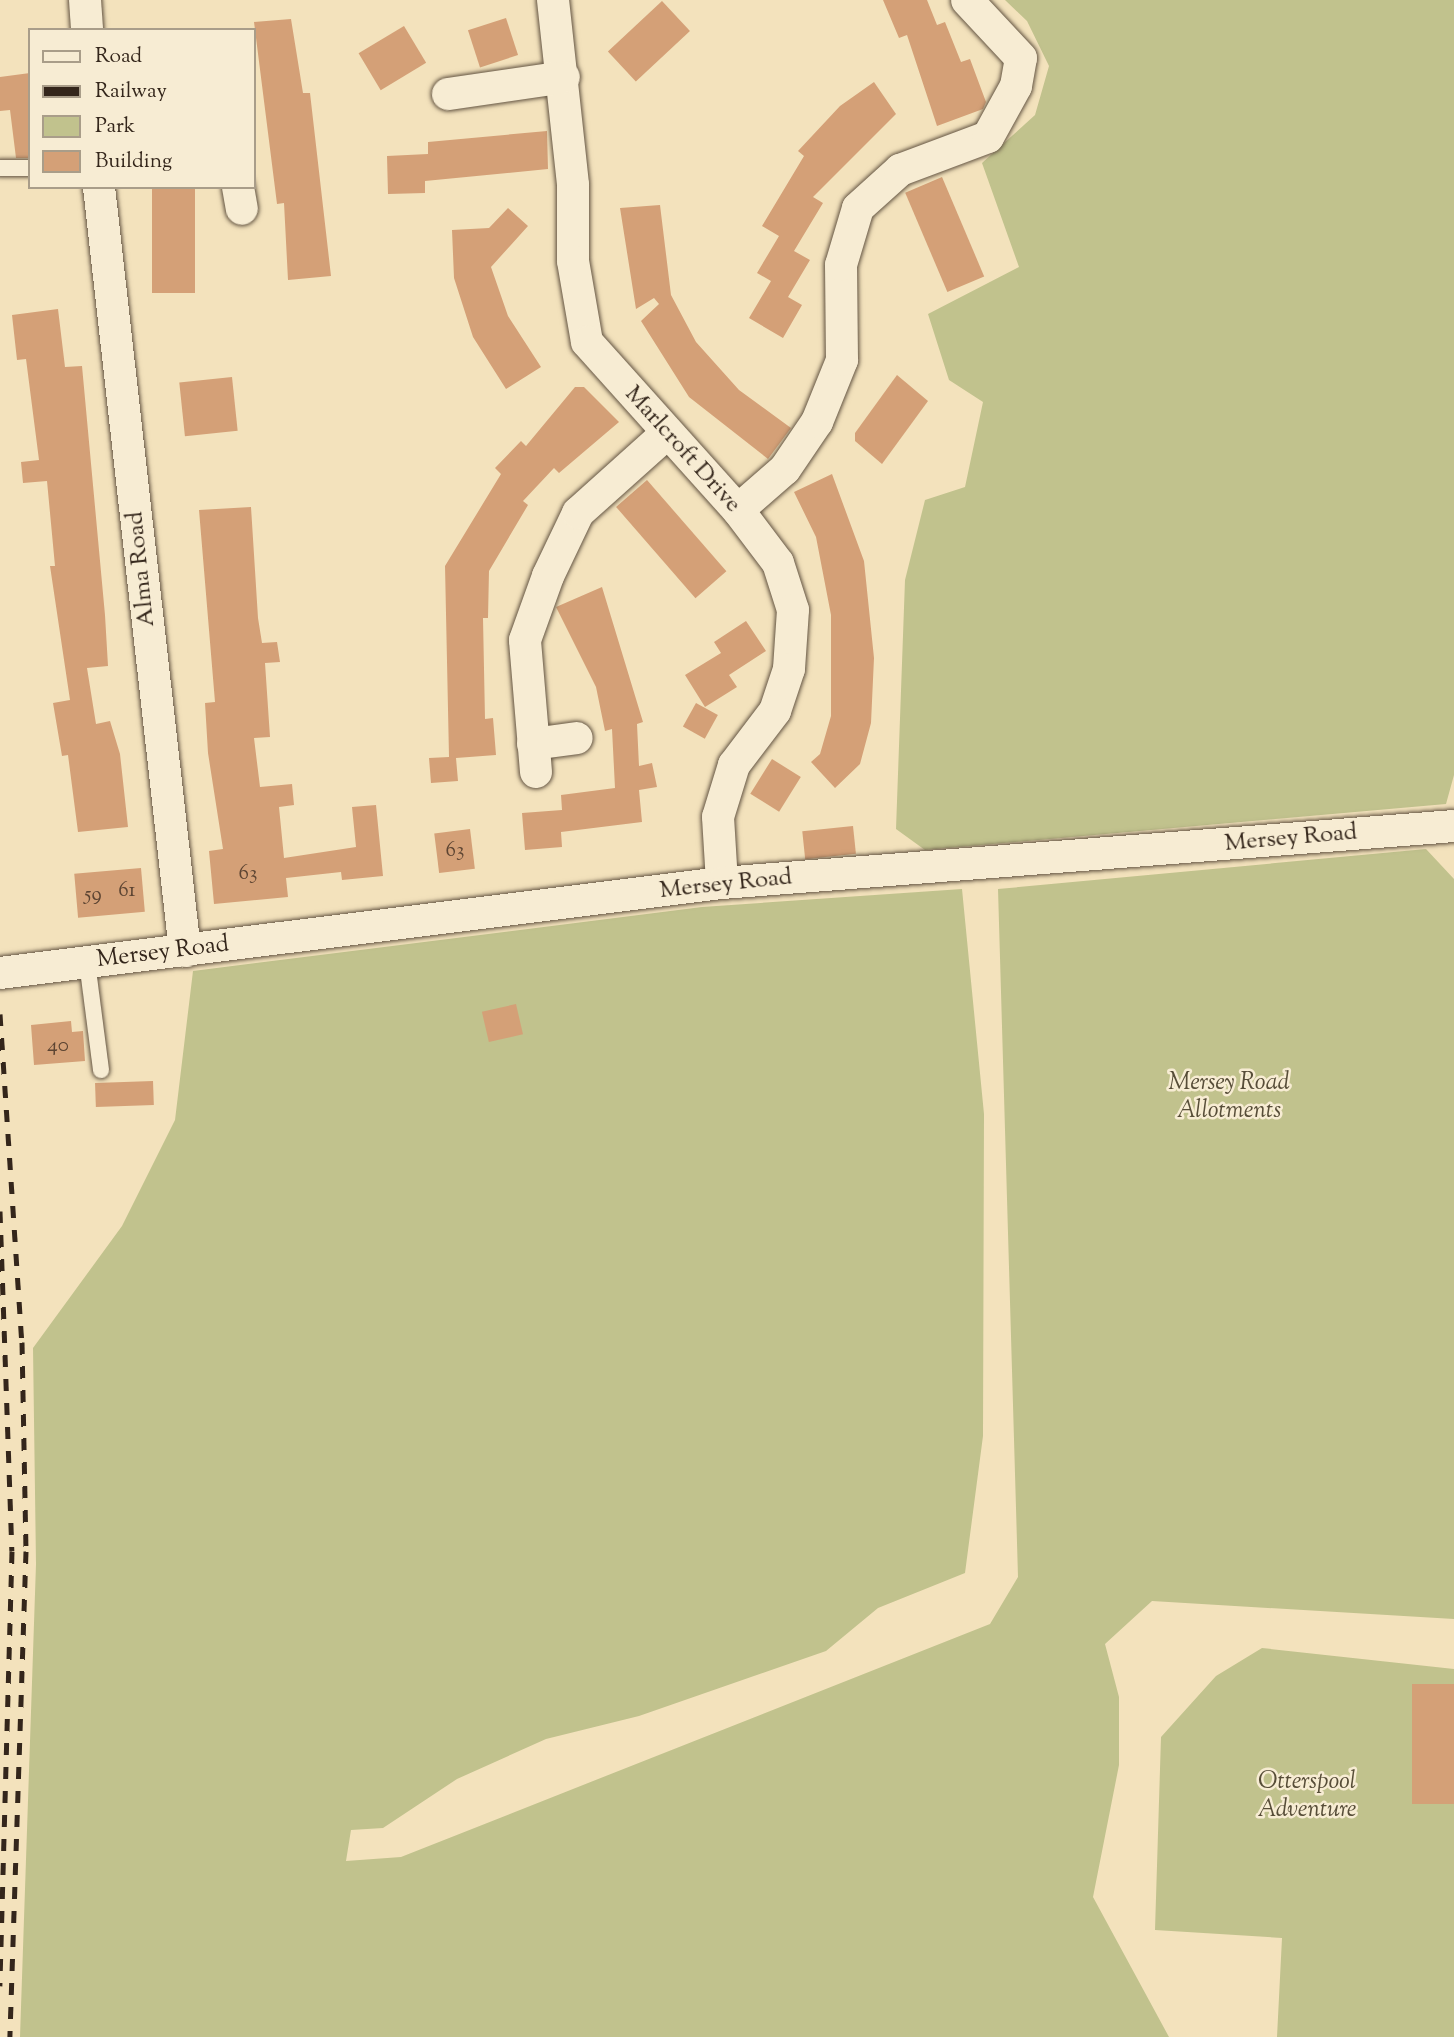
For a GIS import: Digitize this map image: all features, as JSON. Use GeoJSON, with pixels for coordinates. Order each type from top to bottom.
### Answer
{"type":"FeatureCollection","features":[{"type":"Feature","properties":{"kind":"street"},"geometry":{"type":"LineString","coordinates":[[85,0],[88,28]]}},
{"type":"Feature","properties":{"kind":"street","name":"Marlcroft Drive"},"geometry":{"type":"LineString","coordinates":[[553,0],[564,77],[573,261],[587,342],[666,435],[738,510],[778,563],[793,610],[789,669],[775,711],[734,765],[718,817],[722,883]]}},
{"type":"Feature","properties":{"kind":"street"},"geometry":{"type":"LineString","coordinates":[[738,510],[785,469],[817,422],[842,360],[841,265],[858,208],[900,170],[988,137],[1016,86],[1021,58],[967,0]]}},
{"type":"Feature","properties":{"kind":"street"},"geometry":{"type":"LineString","coordinates":[[447,94],[564,77]]}},
{"type":"Feature","properties":{"kind":"street","name":"Alma Road"},"geometry":{"type":"LineString","coordinates":[[99,189],[185,951]]}},
{"type":"Feature","properties":{"kind":"street"},"geometry":{"type":"LineString","coordinates":[[577,738],[534,758],[525,640],[548,576],[578,513],[666,435]]}},
{"type":"Feature","properties":{"kind":"street","name":"Mersey Road"},"geometry":{"type":"LineString","coordinates":[[0,973],[722,883],[1454,826]]}},
{"type":"Feature","properties":{"kind":"lane"},"geometry":{"type":"LineString","coordinates":[[0,168],[28,168]]}},
{"type":"Feature","properties":{"kind":"lane"},"geometry":{"type":"LineString","coordinates":[[87,962],[101,1070]]}},
{"type":"Feature","properties":{"kind":"green space"},"geometry":{"type":"Polygon","coordinates":[[[1005,0],[1454,0],[1454,775],[1446,804],[925,850],[896,829],[905,580],[925,500],[965,487],[983,402],[949,380],[928,314],[1019,267],[982,163],[1035,115],[1049,66],[1027,21],[1005,0]]]}},
{"type":"Feature","properties":{"kind":"green space","name":"Mersey Road Allotments"},"geometry":{"type":"Polygon","coordinates":[[[1426,849],[1454,879],[1454,1619],[1152,1601],[1105,1644],[1119,1697],[1119,1765],[1093,1897],[1169,2037],[20,2037],[36,1564],[33,1348],[122,1226],[175,1120],[193,971],[702,907],[962,889],[984,1114],[983,1436],[965,1573],[878,1608],[826,1651],[639,1716],[546,1739],[457,1779],[383,1828],[351,1830],[346,1861],[401,1857],[990,1624],[1018,1577],[998,889],[1426,849]]]}},
{"type":"Feature","properties":{"kind":"green space","name":"Otterspool Adventure"},"geometry":{"type":"Polygon","coordinates":[[[1262,1648],[1454,1669],[1454,2037],[1277,2037],[1282,1938],[1155,1930],[1161,1737],[1216,1676],[1262,1648]]]}},
{"type":"Feature","properties":{"kind":"building"},"geometry":{"type":"Polygon","coordinates":[[[883,0],[927,0],[937,25],[945,22],[961,62],[970,59],[986,102],[983,109],[937,126],[907,35],[899,38],[883,0]]]}},
{"type":"Feature","properties":{"kind":"building"},"geometry":{"type":"Polygon","coordinates":[[[662,1],[690,31],[636,81],[608,51],[662,1]]]}},
{"type":"Feature","properties":{"kind":"building"},"geometry":{"type":"Polygon","coordinates":[[[506,18],[518,55],[480,67],[468,30],[506,18]]]}},
{"type":"Feature","properties":{"kind":"building"},"geometry":{"type":"Polygon","coordinates":[[[291,19],[303,93],[310,93],[331,276],[288,280],[284,203],[277,204],[254,22],[291,19]]]}},
{"type":"Feature","properties":{"kind":"building"},"geometry":{"type":"Polygon","coordinates":[[[404,26],[426,63],[381,90],[359,53],[404,26]]]}},
{"type":"Feature","properties":{"kind":"building"},"geometry":{"type":"Polygon","coordinates":[[[28,73],[28,158],[16,158],[10,110],[0,111],[0,77],[28,73]]]}},
{"type":"Feature","properties":{"kind":"building"},"geometry":{"type":"Polygon","coordinates":[[[874,82],[896,114],[813,197],[823,203],[794,251],[810,260],[788,297],[802,305],[783,338],[749,318],[771,281],[757,273],[779,236],[762,226],[804,156],[798,151],[840,106],[874,82]]]}},
{"type":"Feature","properties":{"kind":"building"},"geometry":{"type":"Polygon","coordinates":[[[547,131],[548,169],[425,181],[425,193],[388,194],[387,156],[428,154],[428,142],[547,131]]]}},
{"type":"Feature","properties":{"kind":"building"},"geometry":{"type":"Polygon","coordinates":[[[942,177],[984,276],[947,292],[905,193],[942,177]]]}},
{"type":"Feature","properties":{"kind":"building"},"geometry":{"type":"Polygon","coordinates":[[[152,189],[195,189],[195,293],[152,293],[152,189]]]}},
{"type":"Feature","properties":{"kind":"building"},"geometry":{"type":"Polygon","coordinates":[[[660,205],[671,295],[696,342],[739,390],[791,428],[768,459],[689,397],[641,321],[659,304],[654,298],[636,309],[620,208],[660,205]]]}},
{"type":"Feature","properties":{"kind":"building"},"geometry":{"type":"Polygon","coordinates":[[[508,208],[528,226],[491,267],[508,316],[541,367],[506,389],[473,337],[454,278],[452,230],[489,228],[508,208]]]}},
{"type":"Feature","properties":{"kind":"building"},"geometry":{"type":"Polygon","coordinates":[[[58,309],[65,367],[82,366],[105,615],[108,666],[87,668],[96,724],[110,721],[120,754],[128,827],[78,832],[68,755],[62,756],[53,703],[70,700],[50,566],[55,566],[47,481],[23,483],[21,462],[39,460],[26,359],[17,360],[12,315],[58,309]]]}},
{"type":"Feature","properties":{"kind":"building"},"geometry":{"type":"Polygon","coordinates":[[[897,375],[928,401],[882,464],[855,441],[855,433],[897,375]]]}},
{"type":"Feature","properties":{"kind":"building"},"geometry":{"type":"Polygon","coordinates":[[[232,377],[238,431],[185,436],[179,383],[232,377]]]}},
{"type":"Feature","properties":{"kind":"building"},"geometry":{"type":"Polygon","coordinates":[[[575,387],[584,387],[619,422],[559,473],[554,468],[523,501],[528,505],[489,571],[488,618],[483,618],[485,719],[493,718],[496,755],[456,758],[458,781],[431,783],[429,758],[449,757],[445,566],[501,474],[495,468],[521,441],[526,446],[575,387]]]}},
{"type":"Feature","properties":{"kind":"building"},"geometry":{"type":"Polygon","coordinates":[[[832,474],[864,561],[874,658],[871,723],[860,764],[835,788],[811,762],[820,754],[831,716],[831,615],[816,537],[794,492],[832,474]]]}},
{"type":"Feature","properties":{"kind":"building"},"geometry":{"type":"Polygon","coordinates":[[[647,480],[726,571],[695,598],[616,507],[647,480]]]}},
{"type":"Feature","properties":{"kind":"building"},"geometry":{"type":"Polygon","coordinates":[[[251,507],[262,643],[277,642],[280,662],[265,663],[270,737],[254,738],[260,787],[292,784],[294,805],[279,807],[284,858],[356,847],[352,807],[376,805],[383,876],[342,880],[341,872],[286,878],[288,897],[214,904],[209,851],[223,849],[208,753],[205,703],[215,702],[199,510],[251,507]]]}},
{"type":"Feature","properties":{"kind":"building"},"geometry":{"type":"Polygon","coordinates":[[[602,587],[643,722],[637,724],[639,766],[652,763],[657,787],[639,790],[642,822],[561,832],[562,847],[525,850],[522,813],[562,810],[561,795],[615,788],[612,729],[605,731],[596,687],[556,607],[602,587]]]}},
{"type":"Feature","properties":{"kind":"building"},"geometry":{"type":"Polygon","coordinates":[[[746,621],[766,651],[729,675],[737,687],[705,707],[685,675],[721,653],[714,642],[746,621]]]}},
{"type":"Feature","properties":{"kind":"building"},"geometry":{"type":"Polygon","coordinates":[[[696,703],[718,715],[705,739],[683,727],[696,703]]]}},
{"type":"Feature","properties":{"kind":"building"},"geometry":{"type":"Polygon","coordinates":[[[772,759],[801,777],[779,812],[750,794],[772,759]]]}},
{"type":"Feature","properties":{"kind":"building"},"geometry":{"type":"Polygon","coordinates":[[[853,826],[856,854],[805,859],[802,831],[853,826]]]}},
{"type":"Feature","properties":{"kind":"building"},"geometry":{"type":"Polygon","coordinates":[[[470,829],[475,869],[439,873],[434,833],[470,829]]]}},
{"type":"Feature","properties":{"kind":"building"},"geometry":{"type":"Polygon","coordinates":[[[141,868],[145,912],[78,918],[74,874],[141,868]]]}},
{"type":"Feature","properties":{"kind":"building"},"geometry":{"type":"Polygon","coordinates":[[[516,1004],[523,1034],[489,1042],[482,1012],[516,1004]]]}},
{"type":"Feature","properties":{"kind":"building"},"geometry":{"type":"Polygon","coordinates":[[[71,1021],[72,1032],[83,1031],[85,1061],[34,1065],[31,1025],[71,1021]]]}},
{"type":"Feature","properties":{"kind":"building"},"geometry":{"type":"Polygon","coordinates":[[[153,1081],[154,1105],[96,1107],[95,1083],[153,1081]]]}},
{"type":"Feature","properties":{"kind":"building"},"geometry":{"type":"Polygon","coordinates":[[[1412,1684],[1454,1684],[1454,1804],[1412,1804],[1412,1684]]]}},
{"type":"Feature","properties":{"kind":"railway"},"geometry":{"type":"LineString","coordinates":[[0,1014],[22,1342],[26,1551],[10,2037]]}},
{"type":"Feature","properties":{"kind":"railway"},"geometry":{"type":"LineString","coordinates":[[0,1211],[12,1551],[0,1986]]}}]}
